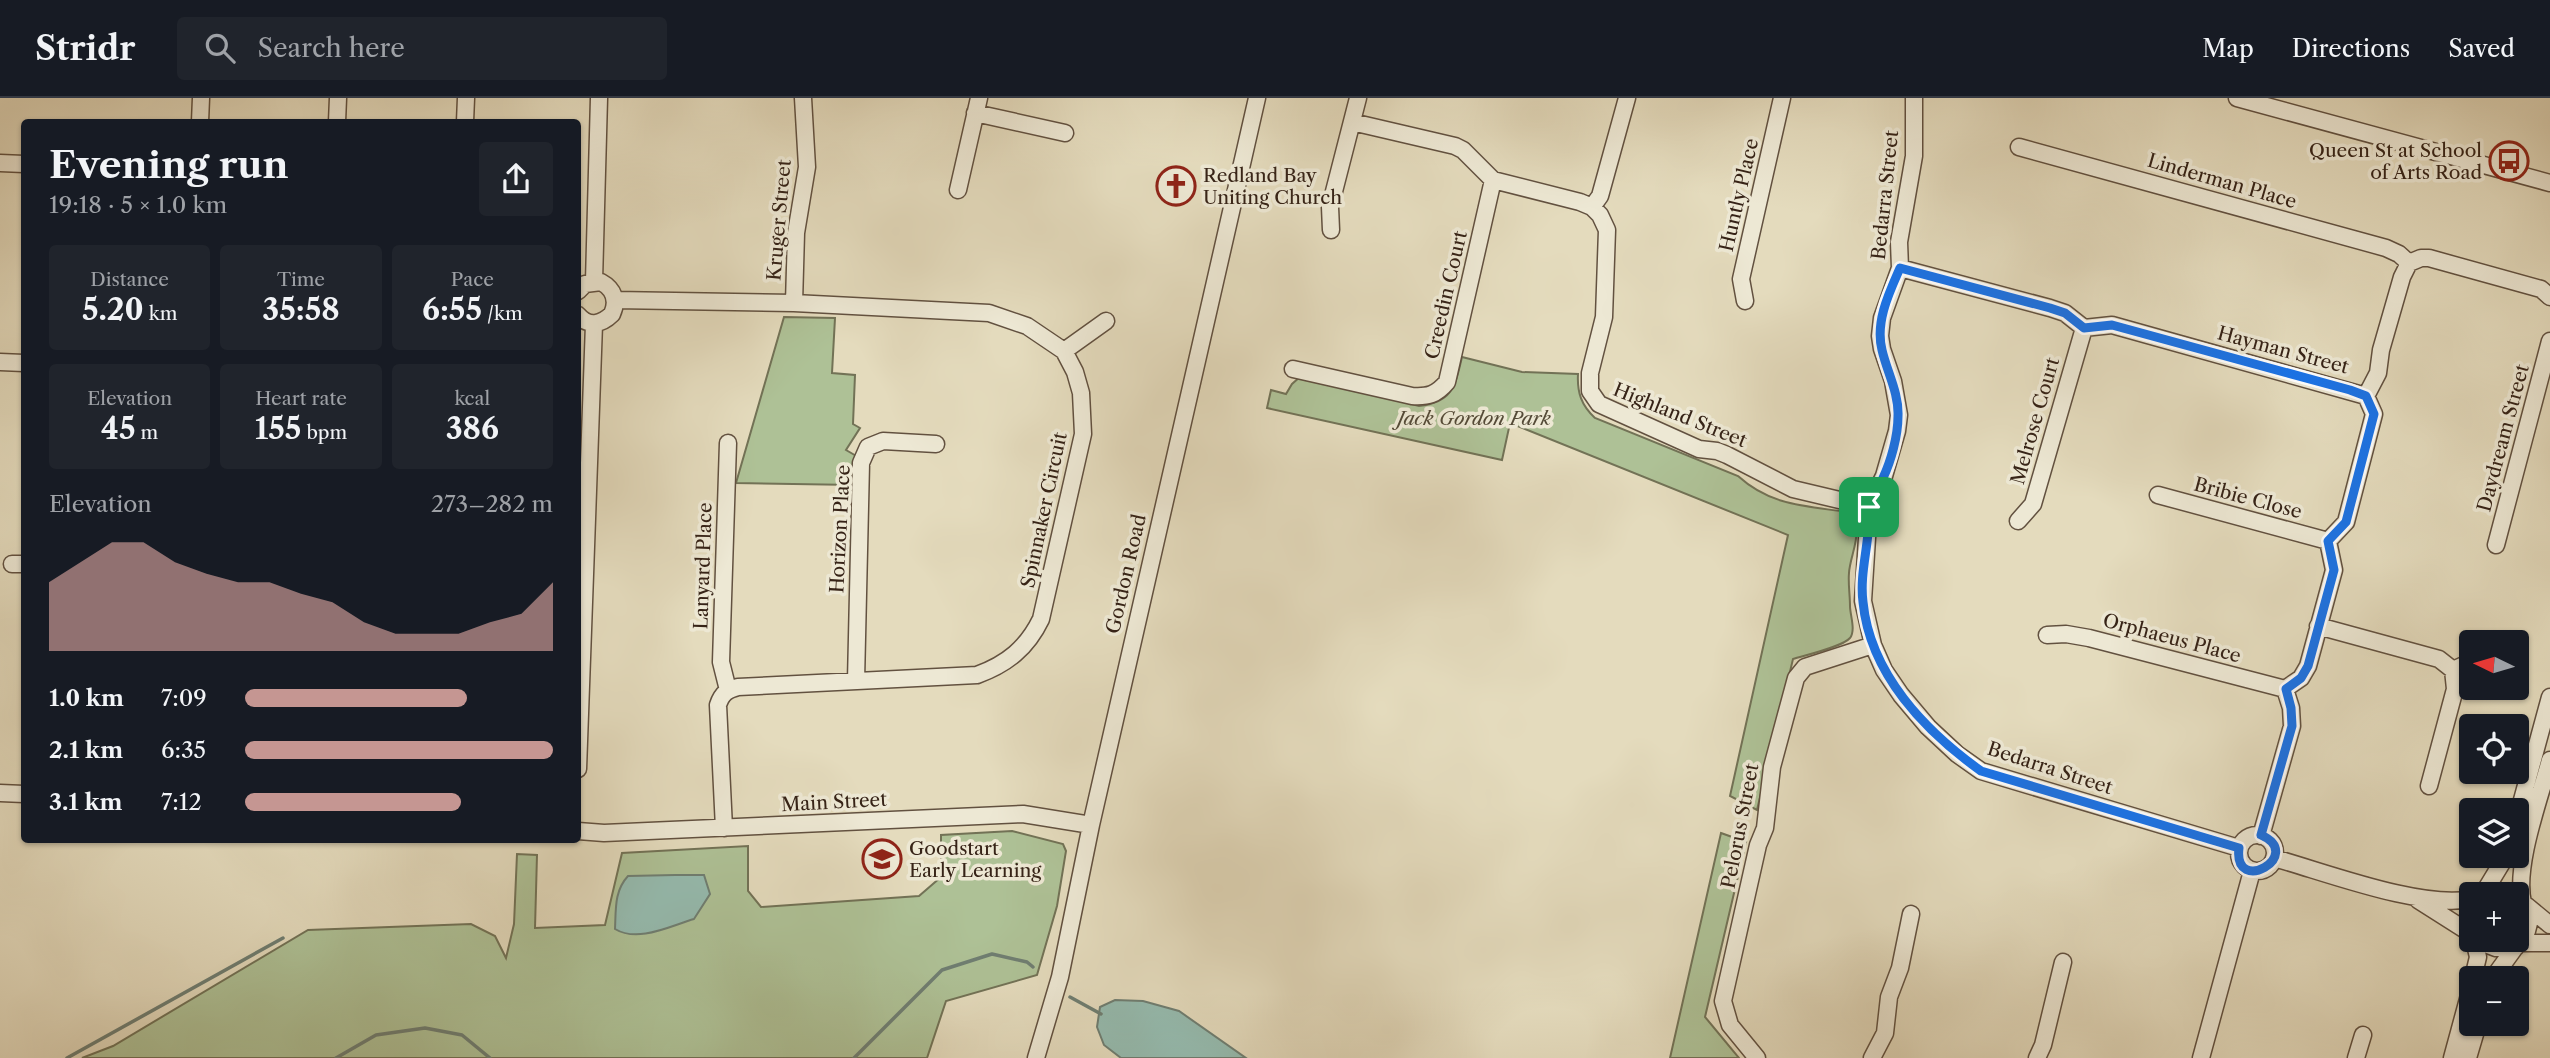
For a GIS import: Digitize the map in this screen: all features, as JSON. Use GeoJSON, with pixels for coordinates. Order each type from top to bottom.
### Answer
{"type":"FeatureCollection","features":[{"type":"Feature","properties":{"kind":"street"},"geometry":{"type":"LineString","coordinates":[[200,119],[201,98]]}},
{"type":"Feature","properties":{"kind":"street"},"geometry":{"type":"LineString","coordinates":[[337,119],[338,98]]}},
{"type":"Feature","properties":{"kind":"street"},"geometry":{"type":"LineString","coordinates":[[466,98],[466,119]]}},
{"type":"Feature","properties":{"kind":"street"},"geometry":{"type":"LineString","coordinates":[[594,281],[599,98]]}},
{"type":"Feature","properties":{"kind":"street","name":"Kruger Street"},"geometry":{"type":"LineString","coordinates":[[794,303],[796,233],[807,167],[803,98]]}},
{"type":"Feature","properties":{"kind":"street","name":"Gordon Road"},"geometry":{"type":"LineString","coordinates":[[1037,1058],[1063,966],[1091,825],[1257,98]]}},
{"type":"Feature","properties":{"kind":"street"},"geometry":{"type":"LineString","coordinates":[[1331,230],[1330,206],[1358,98]]}},
{"type":"Feature","properties":{"kind":"street"},"geometry":{"type":"LineString","coordinates":[[1352,122],[1455,146],[1493,180],[1580,201],[1592,207],[1600,196],[1627,98]]}},
{"type":"Feature","properties":{"kind":"street","name":"Huntly Place"},"geometry":{"type":"LineString","coordinates":[[1745,301],[1741,279],[1782,98]]}},
{"type":"Feature","properties":{"kind":"street","name":"Bedarra Street"},"geometry":{"type":"LineString","coordinates":[[1914,98],[1914,156],[1899,242],[1900,268],[1882,318],[1882,349],[1896,395],[1898,423],[1884,476],[1869,507],[1863,601],[1873,645],[1884,670],[1928,727],[1957,754],[1981,771],[2239,848]]}},
{"type":"Feature","properties":{"kind":"street"},"geometry":{"type":"LineString","coordinates":[[2237,98],[2549,182]]}},
{"type":"Feature","properties":{"kind":"street"},"geometry":{"type":"LineString","coordinates":[[958,190],[977,106],[1065,133]]}},
{"type":"Feature","properties":{"kind":"street","name":"Linderman Place"},"geometry":{"type":"LineString","coordinates":[[2019,147],[2386,248],[2409,263]]}},
{"type":"Feature","properties":{"kind":"street"},"geometry":{"type":"LineString","coordinates":[[0,163],[21,163]]}},
{"type":"Feature","properties":{"kind":"street","name":"Creedin Court"},"geometry":{"type":"LineString","coordinates":[[1293,369],[1412,396],[1426,397],[1439,392],[1447,382],[1493,180]]}},
{"type":"Feature","properties":{"kind":"street","name":"Highland Street"},"geometry":{"type":"LineString","coordinates":[[1592,207],[1600,215],[1606,230],[1604,317],[1590,373],[1590,391],[1599,404],[1699,449],[1727,455],[1793,489],[1869,507]]}},
{"type":"Feature","properties":{"kind":"street"},"geometry":{"type":"LineString","coordinates":[[2366,396],[2378,373],[2391,314],[2409,263],[2429,258],[2541,289],[2550,297]]}},
{"type":"Feature","properties":{"kind":"street"},"geometry":{"type":"LineString","coordinates":[[1900,268],[2050,308],[2065,313],[2084,328]]}},
{"type":"Feature","properties":{"kind":"street"},"geometry":{"type":"LineString","coordinates":[[581,288],[594,281],[607,286],[615,300],[612,314],[607,320],[594,324],[581,317]]}},
{"type":"Feature","properties":{"kind":"street"},"geometry":{"type":"LineString","coordinates":[[615,300],[794,303],[989,313],[1027,326],[1064,351],[1106,321]]}},
{"type":"Feature","properties":{"kind":"street"},"geometry":{"type":"LineString","coordinates":[[581,686],[594,324]]}},
{"type":"Feature","properties":{"kind":"street","name":"Hayman Street"},"geometry":{"type":"LineString","coordinates":[[2084,328],[2112,325],[2366,396],[2374,414],[2346,522],[2328,541]]}},
{"type":"Feature","properties":{"kind":"street","name":"Melrose Court"},"geometry":{"type":"LineString","coordinates":[[2018,521],[2033,504],[2084,328]]}},
{"type":"Feature","properties":{"kind":"street","name":"Daydream Street"},"geometry":{"type":"LineString","coordinates":[[2496,545],[2550,341]]}},
{"type":"Feature","properties":{"kind":"street","name":"Spinnaker Circuit"},"geometry":{"type":"LineString","coordinates":[[728,690],[977,675],[996,668],[1018,653],[1032,638],[1041,619],[1083,434],[1080,393],[1075,372],[1064,351]]}},
{"type":"Feature","properties":{"kind":"street"},"geometry":{"type":"LineString","coordinates":[[0,362],[21,363]]}},
{"type":"Feature","properties":{"kind":"street","name":"Horizon Place"},"geometry":{"type":"LineString","coordinates":[[856,681],[861,463],[868,447],[883,441],[936,444]]}},
{"type":"Feature","properties":{"kind":"street","name":"Lanyard Place"},"geometry":{"type":"LineString","coordinates":[[727,443],[721,662],[728,690]]}},
{"type":"Feature","properties":{"kind":"street","name":"Bribie Close"},"geometry":{"type":"LineString","coordinates":[[2158,495],[2328,541]]}},
{"type":"Feature","properties":{"kind":"street"},"geometry":{"type":"LineString","coordinates":[[2261,835],[2292,726],[2286,689],[2301,678],[2308,666],[2334,570],[2328,541]]}},
{"type":"Feature","properties":{"kind":"street"},"geometry":{"type":"LineString","coordinates":[[2318,626],[2438,659],[2453,670],[2455,689],[2429,786]]}},
{"type":"Feature","properties":{"kind":"street","name":"Orphaeus Place"},"geometry":{"type":"LineString","coordinates":[[2047,635],[2066,634],[2089,638],[2286,689]]}},
{"type":"Feature","properties":{"kind":"street","name":"Pelorus Street"},"geometry":{"type":"LineString","coordinates":[[1757,1058],[1730,1025],[1723,1001],[1758,845],[1765,828],[1772,767],[1796,678],[1805,667],[1873,645]]}},
{"type":"Feature","properties":{"kind":"street"},"geometry":{"type":"LineString","coordinates":[[2453,670],[2459,667]]}},
{"type":"Feature","properties":{"kind":"street"},"geometry":{"type":"LineString","coordinates":[[724,828],[718,705],[721,696],[728,690]]}},
{"type":"Feature","properties":{"kind":"street"},"geometry":{"type":"LineString","coordinates":[[2523,798],[2550,697]]}},
{"type":"Feature","properties":{"kind":"street"},"geometry":{"type":"LineString","coordinates":[[2520,882],[2521,868],[2550,760]]}},
{"type":"Feature","properties":{"kind":"street"},"geometry":{"type":"LineString","coordinates":[[0,793],[21,794]]}},
{"type":"Feature","properties":{"kind":"street","name":"Main Street"},"geometry":{"type":"LineString","coordinates":[[581,831],[604,833],[1023,814],[1091,825]]}},
{"type":"Feature","properties":{"kind":"street"},"geometry":{"type":"LineString","coordinates":[[2261,835],[2271,842],[2274,858],[2263,870],[2252,871],[2239,860],[2239,848],[2250,836],[2261,835]]}},
{"type":"Feature","properties":{"kind":"street"},"geometry":{"type":"LineString","coordinates":[[2274,858],[2413,897],[2459,902]]}},
{"type":"Feature","properties":{"kind":"street"},"geometry":{"type":"LineString","coordinates":[[2201,1058],[2252,871]]}},
{"type":"Feature","properties":{"kind":"street"},"geometry":{"type":"LineString","coordinates":[[2413,897],[2459,928]]}},
{"type":"Feature","properties":{"kind":"street"},"geometry":{"type":"LineString","coordinates":[[2529,908],[2550,925]]}},
{"type":"Feature","properties":{"kind":"street"},"geometry":{"type":"LineString","coordinates":[[1872,1058],[1885,1033],[1889,997],[1900,968],[1911,914]]}},
{"type":"Feature","properties":{"kind":"street"},"geometry":{"type":"LineString","coordinates":[[2529,944],[2550,943]]}},
{"type":"Feature","properties":{"kind":"street"},"geometry":{"type":"LineString","coordinates":[[2502,966],[2513,952]]}},
{"type":"Feature","properties":{"kind":"street"},"geometry":{"type":"LineString","coordinates":[[2037,1058],[2043,1045],[2063,962]]}},
{"type":"Feature","properties":{"kind":"street"},"geometry":{"type":"LineString","coordinates":[[2452,1058],[2459,1032]]}},
{"type":"Feature","properties":{"kind":"street"},"geometry":{"type":"LineString","coordinates":[[2356,1058],[2363,1035]]}},
{"type":"Feature","properties":{"kind":"street"},"geometry":{"type":"LineString","coordinates":[[2468,1058],[2474,1036]]}},
{"type":"Feature","properties":{"kind":"green space"},"geometry":{"type":"Polygon","coordinates":[[[784,317],[835,318],[832,373],[855,375],[853,424],[860,428],[846,450],[858,457],[855,485],[736,483],[784,317]]]}},
{"type":"Feature","properties":{"kind":"green space","name":"Jack Gordon Park"},"geometry":{"type":"Polygon","coordinates":[[[1462,357],[1522,372],[1578,374],[1581,398],[1595,418],[1738,476],[1750,486],[1776,499],[1847,512],[1853,518],[1857,532],[1849,577],[1852,635],[1840,645],[1793,659],[1757,810],[1730,796],[1788,535],[1510,423],[1502,460],[1267,408],[1271,390],[1286,394],[1301,376],[1419,406],[1430,404],[1439,401],[1451,391],[1462,357]]]}},
{"type":"Feature","properties":{"kind":"green space"},"geometry":{"type":"Polygon","coordinates":[[[1012,831],[1063,844],[1066,851],[1057,906],[1037,975],[946,1001],[927,1058],[82,1058],[113,1046],[308,930],[471,924],[495,936],[506,958],[514,924],[517,854],[537,855],[535,928],[605,925],[622,853],[748,846],[748,891],[761,907],[919,896],[941,877],[941,835],[1012,831]]]}},
{"type":"Feature","properties":{"kind":"green space"},"geometry":{"type":"Polygon","coordinates":[[[1721,833],[1746,842],[1705,1017],[1739,1058],[1670,1058],[1721,833]]]}},
{"type":"Feature","properties":{"kind":"water"},"geometry":{"type":"Polygon","coordinates":[[[704,875],[710,894],[694,919],[644,934],[624,933],[615,929],[618,894],[628,876],[704,875]]]}},
{"type":"Feature","properties":{"kind":"water"},"geometry":{"type":"Polygon","coordinates":[[[1115,1000],[1143,1001],[1179,1011],[1246,1058],[1121,1058],[1104,1045],[1097,1027],[1100,1007],[1115,1000]]]}},
{"type":"Feature","properties":{"kind":"waterway"},"geometry":{"type":"LineString","coordinates":[[67,1058],[283,938]]}},
{"type":"Feature","properties":{"kind":"waterway"},"geometry":{"type":"LineString","coordinates":[[854,1058],[942,970],[992,954],[1027,962],[1033,967]]}},
{"type":"Feature","properties":{"kind":"waterway"},"geometry":{"type":"LineString","coordinates":[[1070,997],[1101,1014]]}},
{"type":"Feature","properties":{"kind":"waterway"},"geometry":{"type":"LineString","coordinates":[[336,1058],[376,1035],[425,1028],[462,1035],[490,1058]]}},
{"type":"Feature","properties":{"kind":"place","name":"Queen St at School of Arts Road"},"geometry":{"type":"Point","coordinates":[2509,161]}},
{"type":"Feature","properties":{"kind":"place","name":"Redland Bay Uniting Church"},"geometry":{"type":"Point","coordinates":[1176,186]}},
{"type":"Feature","properties":{"kind":"place","name":"Goodstart Early Learning"},"geometry":{"type":"Point","coordinates":[882,859]}},
{"type":"Feature","properties":{"kind":"route"},"geometry":{"type":"LineString","coordinates":[[1900,268],[2050,308],[2065,313],[2084,328],[2112,325],[2366,396],[2374,414],[2346,522],[2328,541],[2334,570],[2308,666],[2301,678],[2286,689],[2292,726],[2261,835],[2274,846],[2272,863],[2258,872],[2252,871],[2239,860],[2239,848],[1981,771],[1957,754],[1928,727],[1901,695],[1884,670],[1873,645],[1863,601],[1869,507],[1884,476],[1897,431],[1899,415],[1896,395],[1882,349],[1881,336],[1882,318],[1900,268]]}}]}
